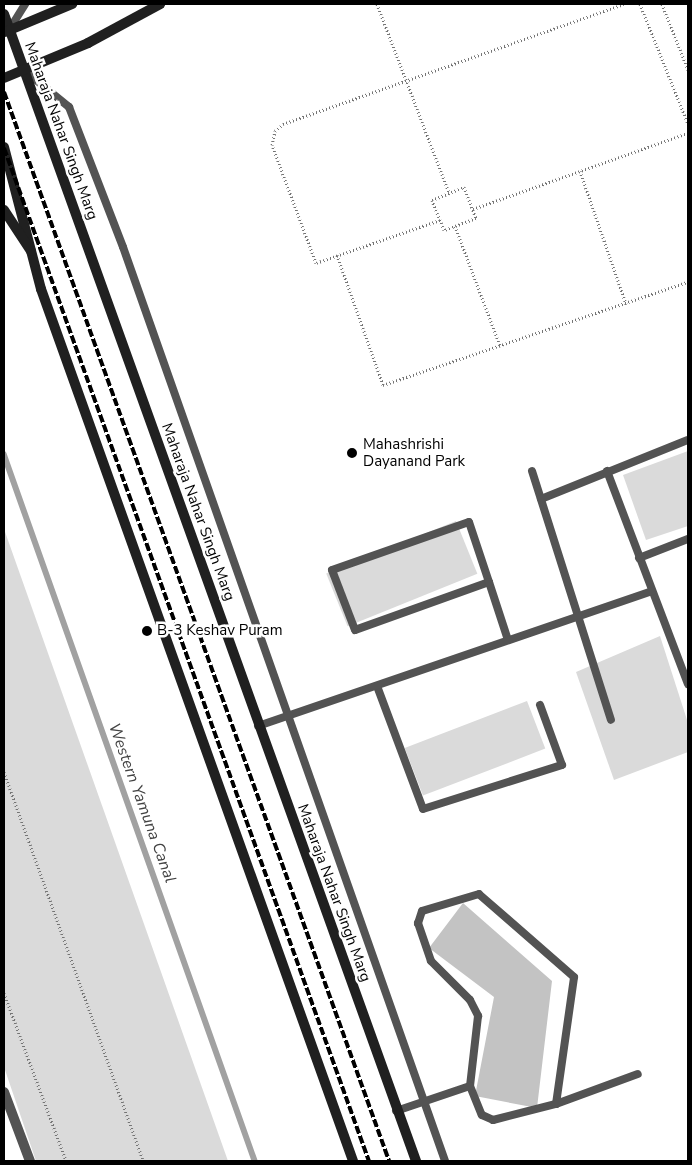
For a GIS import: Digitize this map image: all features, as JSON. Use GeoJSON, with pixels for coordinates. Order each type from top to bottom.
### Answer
{"type":"FeatureCollection","features":[{"type":"Feature","properties":{"kind":"main road"},"geometry":{"type":"LineString","coordinates":[[6,31],[72,4]]}},
{"type":"Feature","properties":{"kind":"main road"},"geometry":{"type":"LineString","coordinates":[[4,78],[88,43],[160,4]]}},
{"type":"Feature","properties":{"kind":"main road","name":"Maharaja Nahar Singh Marg"},"geometry":{"type":"LineString","coordinates":[[4,14],[6,31],[23,70],[396,1111],[416,1161]]}},
{"type":"Feature","properties":{"kind":"main road"},"geometry":{"type":"LineString","coordinates":[[4,147],[36,258],[41,289],[353,1161]]}},
{"type":"Feature","properties":{"kind":"main road"},"geometry":{"type":"LineString","coordinates":[[4,210],[36,258]]}},
{"type":"Feature","properties":{"kind":"street"},"geometry":{"type":"LineString","coordinates":[[4,1092],[30,1161]]}},
{"type":"Feature","properties":{"kind":"lane"},"geometry":{"type":"LineString","coordinates":[[6,31],[25,4]]}},
{"type":"Feature","properties":{"kind":"lane"},"geometry":{"type":"LineString","coordinates":[[23,70],[69,107],[123,247],[286,716],[444,1161]]}},
{"type":"Feature","properties":{"kind":"lane"},"geometry":{"type":"LineString","coordinates":[[540,499],[688,440]]}},
{"type":"Feature","properties":{"kind":"lane"},"geometry":{"type":"LineString","coordinates":[[532,470],[611,720]]}},
{"type":"Feature","properties":{"kind":"lane"},"geometry":{"type":"LineString","coordinates":[[607,471],[688,683]]}},
{"type":"Feature","properties":{"kind":"lane"},"geometry":{"type":"LineString","coordinates":[[489,582],[354,630],[332,570],[469,522],[489,582],[508,640]]}},
{"type":"Feature","properties":{"kind":"lane"},"geometry":{"type":"LineString","coordinates":[[640,558],[688,539]]}},
{"type":"Feature","properties":{"kind":"lane"},"geometry":{"type":"LineString","coordinates":[[258,726],[652,591]]}},
{"type":"Feature","properties":{"kind":"lane"},"geometry":{"type":"LineString","coordinates":[[376,686],[423,810],[562,765],[540,705]]}},
{"type":"Feature","properties":{"kind":"lane"},"geometry":{"type":"LineString","coordinates":[[556,1104],[574,977],[479,894],[422,911],[419,917],[431,961],[470,1000],[478,1016],[470,1086],[480,1112],[493,1120],[556,1104],[638,1074]]}},
{"type":"Feature","properties":{"kind":"lane"},"geometry":{"type":"LineString","coordinates":[[396,1111],[470,1086]]}},
{"type":"Feature","properties":{"kind":"path"},"geometry":{"type":"LineString","coordinates":[[377,4],[449,193]]}},
{"type":"Feature","properties":{"kind":"path"},"geometry":{"type":"LineString","coordinates":[[440,220],[316,263],[272,145],[274,131],[283,124],[407,79],[624,4]]}},
{"type":"Feature","properties":{"kind":"path"},"geometry":{"type":"LineString","coordinates":[[640,4],[688,124]]}},
{"type":"Feature","properties":{"kind":"path"},"geometry":{"type":"LineString","coordinates":[[662,4],[688,70]]}},
{"type":"Feature","properties":{"kind":"path"},"geometry":{"type":"LineString","coordinates":[[473,209],[688,133]]}},
{"type":"Feature","properties":{"kind":"path"},"geometry":{"type":"LineString","coordinates":[[580,171],[626,304]]}},
{"type":"Feature","properties":{"kind":"path"},"geometry":{"type":"LineString","coordinates":[[464,187],[473,209],[476,218],[444,230],[432,200],[464,187]]}},
{"type":"Feature","properties":{"kind":"path"},"geometry":{"type":"LineString","coordinates":[[455,226],[500,346]]}},
{"type":"Feature","properties":{"kind":"path"},"geometry":{"type":"LineString","coordinates":[[336,255],[383,385],[688,282]]}},
{"type":"Feature","properties":{"kind":"path"},"geometry":{"type":"LineString","coordinates":[[4,772],[143,1161]]}},
{"type":"Feature","properties":{"kind":"path"},"geometry":{"type":"LineString","coordinates":[[4,993],[66,1161]]}},
{"type":"Feature","properties":{"kind":"path"},"geometry":{"type":"LineString","coordinates":[[644,1161],[650,1161]]}},
{"type":"Feature","properties":{"kind":"shaded area"},"geometry":{"type":"Polygon","coordinates":[[[688,451],[688,526],[646,540],[623,475],[688,451]]]}},
{"type":"Feature","properties":{"kind":"shaded area"},"geometry":{"type":"Polygon","coordinates":[[[456,521],[477,574],[348,626],[326,573],[456,521]]]}},
{"type":"Feature","properties":{"kind":"shaded area"},"geometry":{"type":"Polygon","coordinates":[[[4,529],[228,1161],[36,1161],[4,1067],[4,529]]]}},
{"type":"Feature","properties":{"kind":"shaded area"},"geometry":{"type":"Polygon","coordinates":[[[660,636],[688,723],[688,752],[614,780],[576,672],[660,636]]]}},
{"type":"Feature","properties":{"kind":"shaded area"},"geometry":{"type":"Polygon","coordinates":[[[527,701],[545,749],[423,796],[405,748],[527,701]]]}},
{"type":"Feature","properties":{"kind":"building"},"geometry":{"type":"Polygon","coordinates":[[[463,903],[552,981],[537,1108],[475,1096],[494,997],[429,948],[463,903]]]}},
{"type":"Feature","properties":{"kind":"waterway","name":"Western Yamuna Canal"},"geometry":{"type":"LineString","coordinates":[[4,454],[255,1161]]}},
{"type":"Feature","properties":{"kind":"railway"},"geometry":{"type":"LineString","coordinates":[[4,92],[389,1161]]}},
{"type":"Feature","properties":{"kind":"railway"},"geometry":{"type":"LineString","coordinates":[[4,148],[369,1161]]}},
{"type":"Feature","properties":{"kind":"place","name":"Mahashrishi Dayanand Park"},"geometry":{"type":"Point","coordinates":[352,453]}},
{"type":"Feature","properties":{"kind":"place","name":"B-3 Keshav Puram"},"geometry":{"type":"Point","coordinates":[147,631]}}]}
